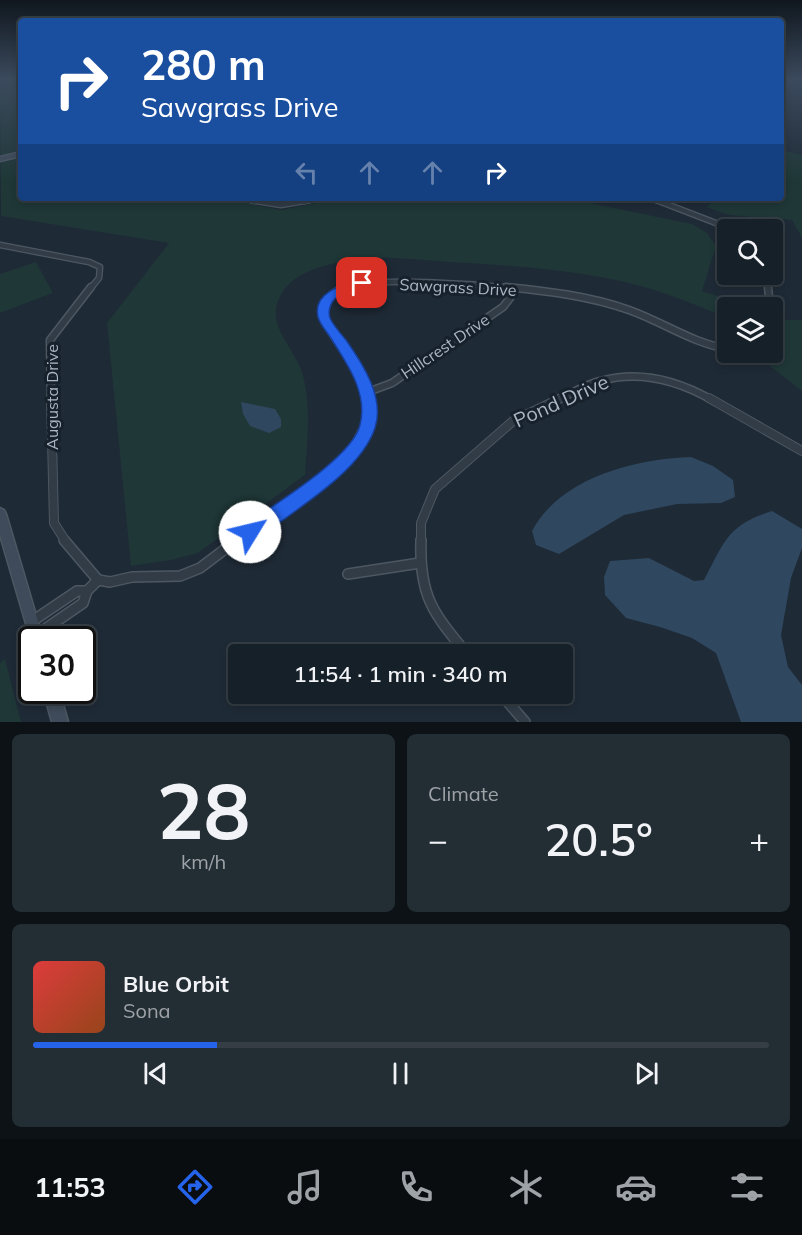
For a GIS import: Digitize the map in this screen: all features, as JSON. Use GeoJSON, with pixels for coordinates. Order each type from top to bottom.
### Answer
{"type":"FeatureCollection","features":[{"type":"Feature","properties":{"kind":"street"},"geometry":{"type":"LineString","coordinates":[[0,159],[18,155]]}},
{"type":"Feature","properties":{"kind":"street"},"geometry":{"type":"LineString","coordinates":[[254,201],[276,205],[307,201]]}},
{"type":"Feature","properties":{"kind":"street"},"geometry":{"type":"LineString","coordinates":[[658,201],[717,224]]}},
{"type":"Feature","properties":{"kind":"street","name":"Augusta Drive"},"geometry":{"type":"LineString","coordinates":[[0,245],[89,262],[100,267],[99,278],[50,340],[54,523],[60,535],[98,580]]}},
{"type":"Feature","properties":{"kind":"street","name":"Sawgrass Drive"},"geometry":{"type":"LineString","coordinates":[[98,580],[110,582],[132,577],[163,578],[180,576],[200,568],[349,457],[362,441],[368,425],[370,406],[368,392],[324,318],[323,308],[327,300],[337,292],[362,283],[446,283],[543,292],[624,309],[717,346]]}},
{"type":"Feature","properties":{"kind":"street","name":"Hillcrest Drive"},"geometry":{"type":"LineString","coordinates":[[368,392],[392,382],[503,307],[510,298],[509,289]]}},
{"type":"Feature","properties":{"kind":"street","name":"Pond Drive"},"geometry":{"type":"LineString","coordinates":[[459,644],[437,617],[424,590],[420,563],[422,523],[435,489],[513,421],[598,381],[630,375],[645,376],[686,387],[802,452]]}},
{"type":"Feature","properties":{"kind":"street"},"geometry":{"type":"LineString","coordinates":[[0,514],[32,626]]}},
{"type":"Feature","properties":{"kind":"street"},"geometry":{"type":"LineString","coordinates":[[348,574],[420,563]]}},
{"type":"Feature","properties":{"kind":"street"},"geometry":{"type":"LineString","coordinates":[[52,626],[83,603],[87,591],[98,580]]}},
{"type":"Feature","properties":{"kind":"street"},"geometry":{"type":"LineString","coordinates":[[31,622],[77,591],[87,591]]}},
{"type":"Feature","properties":{"kind":"street"},"geometry":{"type":"LineString","coordinates":[[55,704],[60,722]]}},
{"type":"Feature","properties":{"kind":"street"},"geometry":{"type":"LineString","coordinates":[[509,704],[525,722]]}},
{"type":"Feature","properties":{"kind":"green space"},"geometry":{"type":"Polygon","coordinates":[[[0,113],[18,113],[18,201],[235,201],[281,210],[326,201],[580,201],[692,224],[707,233],[716,246],[702,291],[720,297],[717,297],[717,313],[661,292],[601,277],[525,267],[412,259],[349,260],[303,274],[288,285],[282,293],[276,314],[282,334],[298,362],[305,385],[308,424],[305,475],[198,553],[131,566],[107,323],[169,243],[1,216],[0,113]]]}},
{"type":"Feature","properties":{"kind":"green space"},"geometry":{"type":"Polygon","coordinates":[[[784,150],[802,155],[802,238],[792,220],[729,215],[706,207],[714,201],[784,201],[784,150]]]}},
{"type":"Feature","properties":{"kind":"green space"},"geometry":{"type":"Polygon","coordinates":[[[36,262],[53,293],[0,313],[0,274],[36,262]]]}},
{"type":"Feature","properties":{"kind":"green space"},"geometry":{"type":"Polygon","coordinates":[[[783,320],[802,320],[802,391],[770,366],[771,363],[783,363],[783,320]]]}},
{"type":"Feature","properties":{"kind":"green space"},"geometry":{"type":"Polygon","coordinates":[[[5,659],[21,722],[0,722],[0,663],[5,659]]]}},
{"type":"Feature","properties":{"kind":"water"},"geometry":{"type":"Polygon","coordinates":[[[241,402],[275,409],[281,419],[281,427],[269,433],[250,426],[243,414],[241,402]]]}},
{"type":"Feature","properties":{"kind":"water"},"geometry":{"type":"Polygon","coordinates":[[[691,457],[713,466],[733,480],[735,497],[721,503],[677,504],[624,515],[559,554],[536,545],[532,531],[545,513],[561,497],[580,485],[623,467],[691,457]]]}},
{"type":"Feature","properties":{"kind":"water"},"geometry":{"type":"Polygon","coordinates":[[[772,511],[802,529],[802,548],[791,578],[781,635],[788,667],[802,685],[802,722],[741,722],[716,653],[692,638],[626,618],[605,595],[604,577],[610,561],[649,558],[694,581],[704,580],[729,536],[745,522],[772,511]]]}},
{"type":"Feature","properties":{"kind":"route"},"geometry":{"type":"LineString","coordinates":[[250,532],[335,470],[362,441],[368,425],[370,406],[368,392],[324,318],[323,308],[327,300],[337,292],[348,286],[362,283]]}}]}
